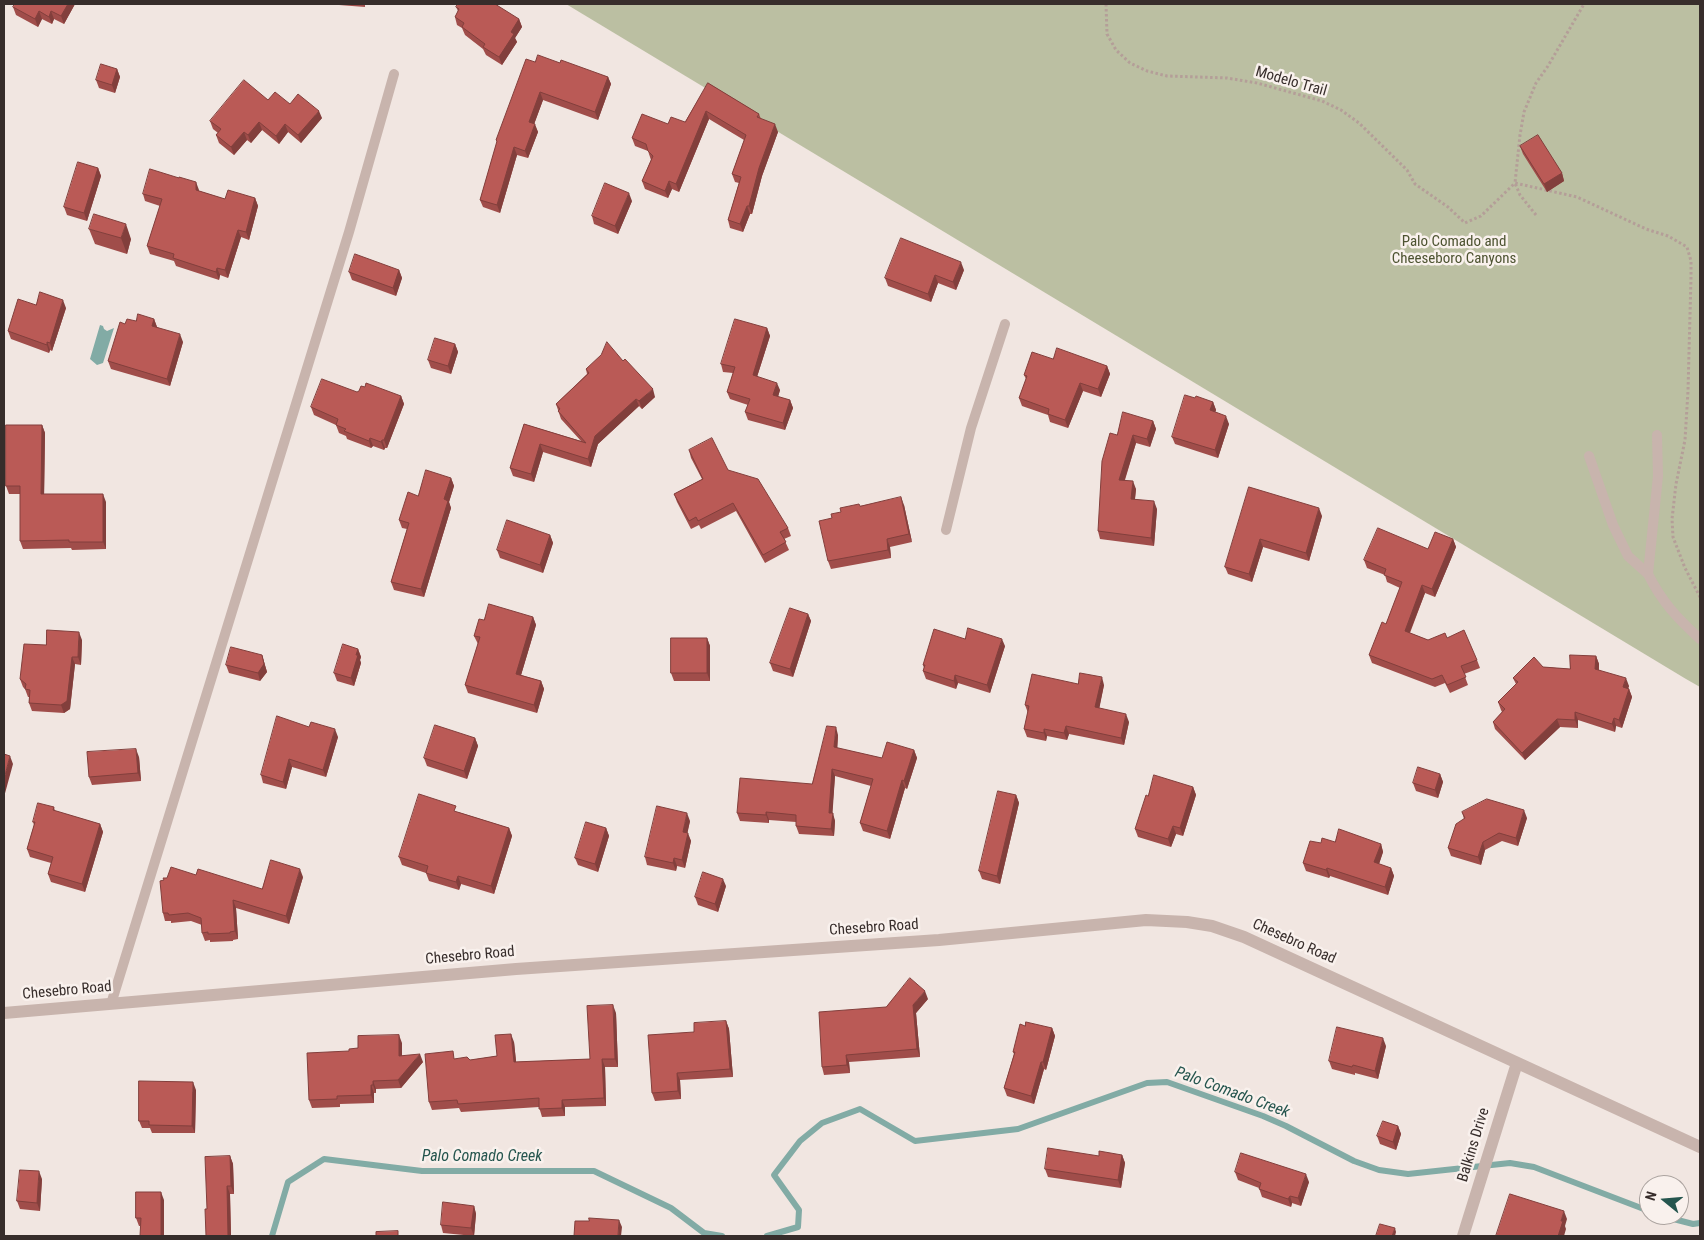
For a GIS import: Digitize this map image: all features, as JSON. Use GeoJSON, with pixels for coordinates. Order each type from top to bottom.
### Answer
{"type":"FeatureCollection","features":[{"type":"Feature","properties":{"kind":"street","name":"Chesebro Road"},"geometry":{"type":"LineString","coordinates":[[4,1012],[486,971],[939,940],[1146,920],[1187,922],[1212,926],[1244,936],[1700,1147]]}},
{"type":"Feature","properties":{"kind":"street","name":"Balkins Drive"},"geometry":{"type":"LineString","coordinates":[[1463,1236],[1517,1063]]}},
{"type":"Feature","properties":{"kind":"lane"},"geometry":{"type":"LineString","coordinates":[[111,1004],[349,232],[394,74]]}},
{"type":"Feature","properties":{"kind":"lane"},"geometry":{"type":"LineString","coordinates":[[946,530],[971,428],[1005,324]]}},
{"type":"Feature","properties":{"kind":"lane"},"geometry":{"type":"LineString","coordinates":[[1648,574],[1658,476],[1658,435]]}},
{"type":"Feature","properties":{"kind":"lane"},"geometry":{"type":"LineString","coordinates":[[1589,456],[1616,533],[1628,556],[1648,574],[1658,594],[1671,611],[1700,639]]}},
{"type":"Feature","properties":{"kind":"path","name":"Modelo Trail"},"geometry":{"type":"LineString","coordinates":[[1106,4],[1107,34],[1116,50],[1130,63],[1147,71],[1167,76],[1227,78],[1286,89],[1322,100],[1359,123],[1407,170],[1415,184],[1448,207],[1465,224],[1481,216],[1515,183]]}},
{"type":"Feature","properties":{"kind":"path"},"geometry":{"type":"LineString","coordinates":[[1536,215],[1520,195],[1515,183],[1524,112],[1536,83],[1584,4]]}},
{"type":"Feature","properties":{"kind":"path"},"geometry":{"type":"LineString","coordinates":[[1515,183],[1578,198],[1646,229],[1668,236],[1687,247],[1691,277],[1688,391],[1685,440],[1676,484],[1672,519],[1674,537],[1685,568],[1700,596]]}},
{"type":"Feature","properties":{"kind":"green space","name":"Palo Comado and Cheeseboro Canyons"},"geometry":{"type":"Polygon","coordinates":[[[566,4],[1700,4],[1700,687],[1686,679],[566,4]]]}},
{"type":"Feature","properties":{"kind":"water"},"geometry":{"type":"Polygon","coordinates":[[[100,325],[107,331],[114,328],[103,363],[97,365],[90,359],[100,325]]]}},
{"type":"Feature","properties":{"kind":"building"},"geometry":{"type":"Polygon","coordinates":[[[15,4],[68,4],[61,16],[51,11],[49,17],[39,11],[35,19],[13,7],[15,4]]]}},
{"type":"Feature","properties":{"kind":"building"},"geometry":{"type":"Polygon","coordinates":[[[458,4],[495,4],[519,19],[511,32],[514,34],[499,57],[483,47],[485,44],[462,27],[464,23],[455,17],[459,9],[456,7],[458,4]]]}},
{"type":"Feature","properties":{"kind":"building"},"geometry":{"type":"Polygon","coordinates":[[[538,55],[560,63],[561,60],[608,77],[595,112],[540,92],[529,122],[535,124],[525,151],[514,147],[497,205],[480,200],[496,140],[526,59],[535,62],[538,55]]]}},
{"type":"Feature","properties":{"kind":"building"},"geometry":{"type":"Polygon","coordinates":[[[101,64],[117,69],[112,85],[96,80],[101,64]]]}},
{"type":"Feature","properties":{"kind":"building"},"geometry":{"type":"Polygon","coordinates":[[[244,80],[268,100],[275,92],[290,104],[298,94],[319,111],[298,135],[285,124],[276,136],[259,122],[248,135],[244,132],[231,147],[216,135],[221,129],[210,121],[244,80]]]}},
{"type":"Feature","properties":{"kind":"building"},"geometry":{"type":"Polygon","coordinates":[[[708,83],[759,114],[757,117],[775,124],[759,168],[749,206],[747,206],[740,224],[728,220],[741,177],[732,174],[746,135],[706,111],[676,184],[669,181],[665,191],[642,181],[653,156],[648,151],[646,144],[632,138],[642,114],[668,124],[671,117],[685,122],[708,83]]]}},
{"type":"Feature","properties":{"kind":"building"},"geometry":{"type":"Polygon","coordinates":[[[1538,135],[1562,173],[1544,184],[1520,146],[1538,135]]]}},
{"type":"Feature","properties":{"kind":"building"},"geometry":{"type":"Polygon","coordinates":[[[78,162],[98,168],[84,213],[64,207],[78,162]]]}},
{"type":"Feature","properties":{"kind":"building"},"geometry":{"type":"Polygon","coordinates":[[[150,169],[196,182],[196,190],[225,199],[228,190],[255,198],[246,232],[238,230],[225,270],[217,268],[216,272],[173,258],[174,254],[147,246],[162,199],[143,194],[150,169]]]}},
{"type":"Feature","properties":{"kind":"building"},"geometry":{"type":"Polygon","coordinates":[[[605,183],[629,193],[615,226],[592,216],[605,183]]]}},
{"type":"Feature","properties":{"kind":"building"},"geometry":{"type":"Polygon","coordinates":[[[94,214],[126,224],[121,238],[89,229],[94,214]]]}},
{"type":"Feature","properties":{"kind":"building"},"geometry":{"type":"Polygon","coordinates":[[[901,238],[961,262],[953,282],[935,275],[928,294],[885,278],[901,238]]]}},
{"type":"Feature","properties":{"kind":"building"},"geometry":{"type":"Polygon","coordinates":[[[355,254],[399,270],[393,288],[349,272],[355,254]]]}},
{"type":"Feature","properties":{"kind":"building"},"geometry":{"type":"Polygon","coordinates":[[[40,292],[63,300],[50,343],[47,342],[47,345],[8,331],[18,299],[36,305],[40,292]]]}},
{"type":"Feature","properties":{"kind":"building"},"geometry":{"type":"Polygon","coordinates":[[[138,314],[154,319],[152,326],[180,334],[167,379],[108,361],[120,322],[125,324],[127,319],[136,321],[138,314]]]}},
{"type":"Feature","properties":{"kind":"building"},"geometry":{"type":"Polygon","coordinates":[[[735,319],[767,328],[753,375],[777,383],[773,395],[790,400],[783,423],[745,412],[750,399],[727,392],[735,367],[721,364],[735,319]]]}},
{"type":"Feature","properties":{"kind":"building"},"geometry":{"type":"Polygon","coordinates":[[[435,338],[455,344],[448,366],[428,360],[435,338]]]}},
{"type":"Feature","properties":{"kind":"building"},"geometry":{"type":"Polygon","coordinates":[[[607,342],[623,361],[625,359],[653,389],[639,401],[636,399],[595,436],[588,459],[540,444],[531,474],[510,468],[524,424],[586,443],[558,411],[560,409],[556,404],[589,373],[586,369],[601,355],[607,342]]]}},
{"type":"Feature","properties":{"kind":"building"},"geometry":{"type":"Polygon","coordinates":[[[1057,348],[1107,366],[1098,389],[1080,383],[1065,420],[1048,414],[1049,409],[1019,398],[1027,376],[1024,375],[1032,352],[1053,359],[1057,348]]]}},
{"type":"Feature","properties":{"kind":"building"},"geometry":{"type":"Polygon","coordinates":[[[322,379],[357,392],[361,386],[365,387],[366,383],[401,396],[384,440],[381,442],[370,438],[369,441],[344,431],[346,429],[336,425],[338,419],[311,407],[322,379]]]}},
{"type":"Feature","properties":{"kind":"building"},"geometry":{"type":"Polygon","coordinates":[[[1185,395],[1195,398],[1196,396],[1213,402],[1210,410],[1226,416],[1215,450],[1172,437],[1185,395]]]}},
{"type":"Feature","properties":{"kind":"building"},"geometry":{"type":"Polygon","coordinates":[[[1123,412],[1153,421],[1147,439],[1133,435],[1119,480],[1133,481],[1131,499],[1154,501],[1151,538],[1098,531],[1102,461],[1110,433],[1117,435],[1123,412]]]}},
{"type":"Feature","properties":{"kind":"building"},"geometry":{"type":"Polygon","coordinates":[[[6,425],[42,425],[41,494],[103,494],[103,542],[69,542],[69,540],[20,541],[20,486],[6,486],[6,425]]]}},
{"type":"Feature","properties":{"kind":"building"},"geometry":{"type":"Polygon","coordinates":[[[712,438],[728,470],[758,479],[788,528],[780,532],[786,542],[763,555],[733,503],[698,521],[696,517],[689,521],[674,494],[703,479],[689,450],[712,438]]]}},
{"type":"Feature","properties":{"kind":"building"},"geometry":{"type":"Polygon","coordinates":[[[426,470],[451,478],[444,499],[448,501],[421,589],[391,582],[409,523],[399,520],[408,492],[418,496],[426,470]]]}},
{"type":"Feature","properties":{"kind":"building"},"geometry":{"type":"Polygon","coordinates":[[[1249,487],[1319,508],[1306,553],[1260,539],[1249,574],[1225,567],[1249,487]]]}},
{"type":"Feature","properties":{"kind":"building"},"geometry":{"type":"Polygon","coordinates":[[[901,497],[909,534],[887,539],[888,550],[828,561],[819,521],[832,518],[831,514],[841,512],[840,508],[859,504],[860,506],[901,497]]]}},
{"type":"Feature","properties":{"kind":"building"},"geometry":{"type":"Polygon","coordinates":[[[507,520],[550,535],[540,565],[497,550],[507,520]]]}},
{"type":"Feature","properties":{"kind":"building"},"geometry":{"type":"Polygon","coordinates":[[[1378,528],[1428,549],[1435,532],[1453,539],[1432,589],[1422,585],[1405,631],[1428,640],[1445,633],[1447,638],[1464,630],[1477,660],[1461,666],[1466,677],[1447,685],[1442,675],[1432,679],[1369,655],[1382,622],[1386,624],[1402,582],[1384,575],[1386,569],[1364,560],[1378,528]]]}},
{"type":"Feature","properties":{"kind":"building"},"geometry":{"type":"Polygon","coordinates":[[[489,604],[533,617],[516,674],[541,681],[534,705],[465,685],[480,637],[474,636],[479,619],[484,620],[489,604]]]}},
{"type":"Feature","properties":{"kind":"building"},"geometry":{"type":"Polygon","coordinates":[[[790,608],[808,614],[790,669],[770,663],[790,608]]]}},
{"type":"Feature","properties":{"kind":"building"},"geometry":{"type":"Polygon","coordinates":[[[968,628],[1002,639],[987,685],[955,675],[954,681],[923,671],[925,665],[923,665],[934,629],[965,639],[968,628]]]}},
{"type":"Feature","properties":{"kind":"building"},"geometry":{"type":"Polygon","coordinates":[[[47,630],[79,632],[78,657],[72,657],[67,701],[61,705],[29,703],[30,690],[25,689],[26,684],[20,679],[24,644],[46,645],[47,630]]]}},
{"type":"Feature","properties":{"kind":"building"},"geometry":{"type":"Polygon","coordinates":[[[671,638],[707,638],[707,673],[671,673],[671,638]]]}},
{"type":"Feature","properties":{"kind":"building"},"geometry":{"type":"Polygon","coordinates":[[[343,644],[358,649],[351,678],[334,673],[343,644]]]}},
{"type":"Feature","properties":{"kind":"building"},"geometry":{"type":"Polygon","coordinates":[[[231,647],[262,655],[264,664],[258,673],[226,665],[231,647]]]}},
{"type":"Feature","properties":{"kind":"building"},"geometry":{"type":"Polygon","coordinates":[[[1570,655],[1596,656],[1595,669],[1626,678],[1623,687],[1629,689],[1619,720],[1614,718],[1612,724],[1575,712],[1575,720],[1557,719],[1522,753],[1493,722],[1505,709],[1498,702],[1518,682],[1513,678],[1534,657],[1543,667],[1570,669],[1570,655]]]}},
{"type":"Feature","properties":{"kind":"building"},"geometry":{"type":"Polygon","coordinates":[[[1080,673],[1102,677],[1095,707],[1126,714],[1121,738],[1066,726],[1064,733],[1044,729],[1044,733],[1024,729],[1029,706],[1025,705],[1032,674],[1078,684],[1080,673]]]}},
{"type":"Feature","properties":{"kind":"building"},"geometry":{"type":"Polygon","coordinates":[[[277,716],[309,727],[311,722],[335,729],[323,770],[289,759],[283,782],[261,775],[277,716]]]}},
{"type":"Feature","properties":{"kind":"building"},"geometry":{"type":"Polygon","coordinates":[[[435,725],[475,738],[464,771],[424,758],[435,725]]]}},
{"type":"Feature","properties":{"kind":"building"},"geometry":{"type":"Polygon","coordinates":[[[827,726],[836,727],[834,747],[882,758],[887,742],[914,750],[904,781],[902,780],[887,831],[860,823],[873,779],[832,769],[829,813],[833,813],[831,829],[796,826],[796,815],[766,812],[766,815],[737,813],[740,778],[812,784],[827,726]]]}},
{"type":"Feature","properties":{"kind":"building"},"geometry":{"type":"Polygon","coordinates":[[[136,749],[138,773],[89,777],[87,752],[136,749]]]}},
{"type":"Feature","properties":{"kind":"building"},"geometry":{"type":"Polygon","coordinates":[[[4,754],[10,756],[4,779],[4,754]]]}},
{"type":"Feature","properties":{"kind":"building"},"geometry":{"type":"Polygon","coordinates":[[[1418,767],[1440,774],[1435,790],[1413,783],[1418,767]]]}},
{"type":"Feature","properties":{"kind":"building"},"geometry":{"type":"Polygon","coordinates":[[[1154,775],[1193,787],[1180,828],[1173,826],[1168,839],[1135,829],[1154,775]]]}},
{"type":"Feature","properties":{"kind":"building"},"geometry":{"type":"Polygon","coordinates":[[[998,791],[1016,795],[997,876],[979,871],[998,791]]]}},
{"type":"Feature","properties":{"kind":"building"},"geometry":{"type":"Polygon","coordinates":[[[419,794],[456,806],[454,811],[509,828],[491,886],[458,876],[456,882],[426,873],[428,866],[399,857],[419,794]]]}},
{"type":"Feature","properties":{"kind":"building"},"geometry":{"type":"Polygon","coordinates":[[[1487,799],[1524,810],[1516,838],[1499,833],[1483,842],[1478,857],[1448,848],[1456,824],[1465,818],[1462,812],[1487,799]]]}},
{"type":"Feature","properties":{"kind":"building"},"geometry":{"type":"Polygon","coordinates":[[[38,803],[54,807],[53,810],[100,824],[82,884],[48,874],[53,857],[27,849],[35,822],[33,822],[38,803]]]}},
{"type":"Feature","properties":{"kind":"building"},"geometry":{"type":"Polygon","coordinates":[[[657,806],[687,813],[683,832],[688,833],[682,860],[674,858],[673,863],[645,857],[657,806]]]}},
{"type":"Feature","properties":{"kind":"building"},"geometry":{"type":"Polygon","coordinates":[[[586,822],[606,828],[595,864],[575,858],[586,822]]]}},
{"type":"Feature","properties":{"kind":"building"},"geometry":{"type":"Polygon","coordinates":[[[1339,829],[1381,844],[1374,862],[1391,868],[1385,887],[1327,868],[1326,870],[1303,863],[1310,841],[1321,843],[1322,838],[1335,842],[1339,829]]]}},
{"type":"Feature","properties":{"kind":"building"},"geometry":{"type":"Polygon","coordinates":[[[271,860],[300,869],[286,916],[233,900],[235,931],[208,934],[208,932],[202,933],[201,918],[188,913],[169,915],[168,913],[163,913],[160,881],[164,880],[163,878],[167,878],[171,867],[196,875],[198,869],[262,889],[271,860]]]}},
{"type":"Feature","properties":{"kind":"building"},"geometry":{"type":"Polygon","coordinates":[[[703,872],[723,879],[715,904],[695,897],[703,872]]]}},
{"type":"Feature","properties":{"kind":"building"},"geometry":{"type":"Polygon","coordinates":[[[910,978],[925,991],[913,1005],[917,1049],[846,1055],[847,1065],[822,1067],[819,1012],[886,1007],[910,978]]]}},
{"type":"Feature","properties":{"kind":"building"},"geometry":{"type":"Polygon","coordinates":[[[613,1005],[615,1059],[602,1059],[604,1098],[562,1100],[562,1108],[539,1109],[539,1098],[458,1104],[457,1100],[429,1102],[425,1054],[453,1051],[454,1059],[467,1057],[470,1060],[497,1056],[495,1035],[511,1034],[514,1062],[590,1059],[587,1006],[613,1005]]]}},
{"type":"Feature","properties":{"kind":"building"},"geometry":{"type":"Polygon","coordinates":[[[726,1021],[730,1069],[677,1073],[678,1091],[652,1093],[648,1035],[694,1032],[694,1023],[726,1021]]]}},
{"type":"Feature","properties":{"kind":"building"},"geometry":{"type":"Polygon","coordinates":[[[1026,1022],[1052,1028],[1031,1096],[1004,1088],[1015,1052],[1013,1052],[1020,1024],[1025,1026],[1026,1022]]]}},
{"type":"Feature","properties":{"kind":"building"},"geometry":{"type":"Polygon","coordinates":[[[1337,1027],[1383,1038],[1375,1071],[1329,1061],[1337,1027]]]}},
{"type":"Feature","properties":{"kind":"building"},"geometry":{"type":"Polygon","coordinates":[[[399,1035],[399,1056],[420,1054],[398,1080],[373,1081],[371,1095],[337,1096],[337,1099],[309,1100],[307,1053],[349,1051],[349,1049],[358,1048],[358,1036],[399,1035]]]}},
{"type":"Feature","properties":{"kind":"building"},"geometry":{"type":"Polygon","coordinates":[[[139,1081],[193,1082],[192,1126],[149,1125],[149,1121],[139,1121],[139,1081]]]}},
{"type":"Feature","properties":{"kind":"building"},"geometry":{"type":"Polygon","coordinates":[[[1383,1121],[1398,1126],[1393,1142],[1377,1136],[1383,1121]]]}},
{"type":"Feature","properties":{"kind":"building"},"geometry":{"type":"Polygon","coordinates":[[[1048,1148],[1099,1156],[1099,1151],[1122,1155],[1118,1180],[1045,1169],[1048,1148]]]}},
{"type":"Feature","properties":{"kind":"building"},"geometry":{"type":"Polygon","coordinates":[[[1241,1153],[1306,1174],[1298,1198],[1290,1196],[1288,1199],[1259,1189],[1261,1183],[1235,1172],[1241,1153]]]}},
{"type":"Feature","properties":{"kind":"building"},"geometry":{"type":"Polygon","coordinates":[[[230,1156],[231,1186],[227,1186],[228,1236],[206,1236],[205,1157],[230,1156]]]}},
{"type":"Feature","properties":{"kind":"building"},"geometry":{"type":"Polygon","coordinates":[[[20,1170],[39,1171],[37,1203],[17,1201],[20,1170]]]}},
{"type":"Feature","properties":{"kind":"building"},"geometry":{"type":"Polygon","coordinates":[[[136,1192],[161,1192],[161,1236],[140,1236],[141,1218],[136,1218],[136,1192]]]}},
{"type":"Feature","properties":{"kind":"building"},"geometry":{"type":"Polygon","coordinates":[[[1510,1194],[1564,1211],[1558,1236],[1496,1236],[1510,1194]]]}},
{"type":"Feature","properties":{"kind":"building"},"geometry":{"type":"Polygon","coordinates":[[[443,1202],[474,1206],[471,1228],[441,1225],[443,1202]]]}},
{"type":"Feature","properties":{"kind":"building"},"geometry":{"type":"Polygon","coordinates":[[[589,1218],[619,1220],[618,1236],[574,1236],[575,1221],[589,1221],[589,1218]]]}},
{"type":"Feature","properties":{"kind":"building"},"geometry":{"type":"Polygon","coordinates":[[[1380,1224],[1395,1228],[1392,1236],[1376,1236],[1380,1224]]]}},
{"type":"Feature","properties":{"kind":"building"},"geometry":{"type":"Polygon","coordinates":[[[398,1231],[398,1236],[376,1236],[376,1232],[398,1231]]]}},
{"type":"Feature","properties":{"kind":"waterway","name":"Palo Comado Creek"},"geometry":{"type":"LineString","coordinates":[[767,1236],[798,1227],[799,1210],[774,1175],[800,1141],[822,1123],[860,1109],[915,1141],[1018,1129],[1147,1083],[1167,1082],[1263,1116],[1354,1161],[1379,1170],[1408,1174],[1510,1163],[1534,1167],[1639,1207]]}},
{"type":"Feature","properties":{"kind":"waterway","name":"Palo Comado Creek"},"geometry":{"type":"LineString","coordinates":[[272,1236],[288,1182],[324,1159],[422,1171],[594,1171],[671,1208],[704,1233],[722,1236]]}},
{"type":"Feature","properties":{"kind":"waterway","name":"Palo Comado Creek"},"geometry":{"type":"LineString","coordinates":[[1689,1223],[1700,1223]]}}]}
